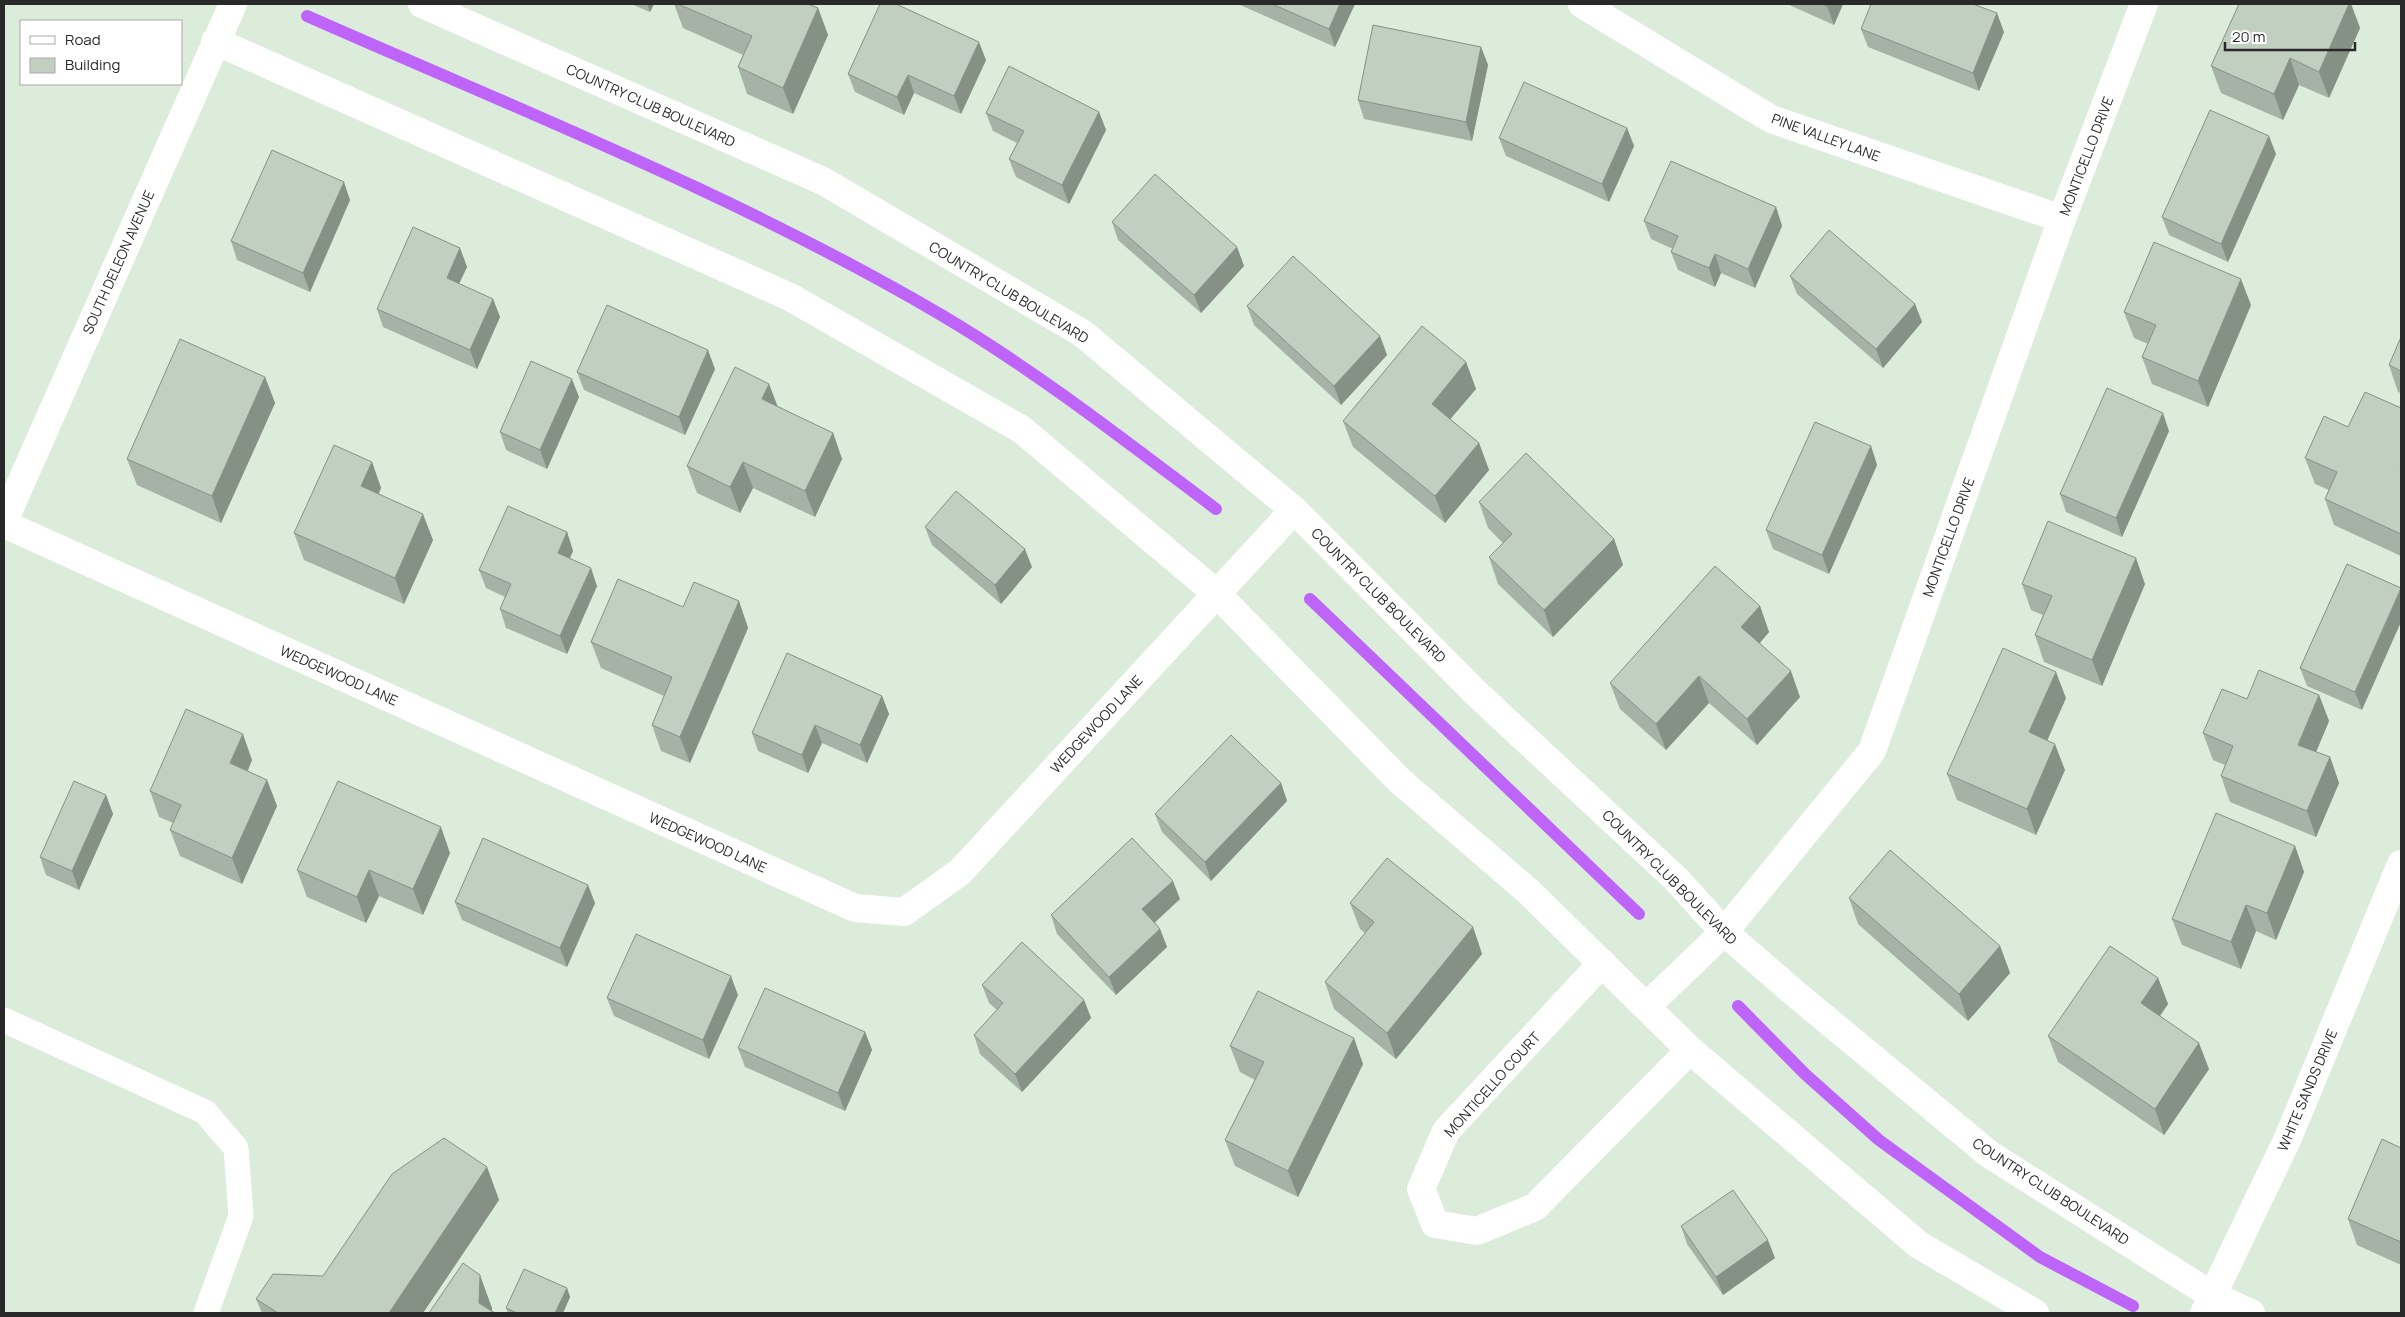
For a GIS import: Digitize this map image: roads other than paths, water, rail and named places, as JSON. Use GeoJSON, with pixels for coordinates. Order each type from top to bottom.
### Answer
{"type":"FeatureCollection","features":[{"type":"Feature","properties":{"kind":"street","name":"SOUTH DELEON AVENUE"},"geometry":{"type":"LineString","coordinates":[[4,522],[215,41],[233,4]]}},
{"type":"Feature","properties":{"kind":"street","name":"COUNTRY CLUB BOULEVARD"},"geometry":{"type":"LineString","coordinates":[[422,4],[823,181],[1082,333],[1294,510],[1476,693],[1676,880],[1724,932],[1988,1154],[2209,1304],[2251,1313]]}},
{"type":"Feature","properties":{"kind":"street","name":"PINE VALLEY LANE"},"geometry":{"type":"LineString","coordinates":[[1582,4],[1771,119],[2062,219]]}},
{"type":"Feature","properties":{"kind":"street","name":"MONTICELLO DRIVE"},"geometry":{"type":"LineString","coordinates":[[1647,1006],[1724,932],[1872,751],[2062,219],[2144,4]]}},
{"type":"Feature","properties":{"kind":"street"},"geometry":{"type":"LineString","coordinates":[[215,41],[790,297],[1021,429],[1216,593],[1400,780],[1529,892],[1690,1050],[1918,1245],[2035,1313]]}},
{"type":"Feature","properties":{"kind":"street","name":"WEDGEWOOD LANE"},"geometry":{"type":"LineString","coordinates":[[4,522],[855,908],[904,912],[960,872],[1294,510]]}},
{"type":"Feature","properties":{"kind":"street","name":"WHITE SANDS DRIVE"},"geometry":{"type":"LineString","coordinates":[[2209,1304],[2288,1138],[2401,864]]}},
{"type":"Feature","properties":{"kind":"street","name":"MONTICELLO COURT"},"geometry":{"type":"LineString","coordinates":[[1602,963],[1446,1131],[1421,1189],[1434,1224],[1477,1230],[1535,1207],[1690,1050]]}},
{"type":"Feature","properties":{"kind":"lane"},"geometry":{"type":"LineString","coordinates":[[4,1020],[206,1112],[236,1148],[241,1216],[206,1313]]}},
{"type":"Feature","properties":{"kind":"waterway"},"geometry":{"type":"LineString","coordinates":[[307,16],[630,157],[710,194],[867,273],[943,316],[1014,361],[1048,384],[1216,509]]}},
{"type":"Feature","properties":{"kind":"waterway"},"geometry":{"type":"LineString","coordinates":[[1310,599],[1639,914]]}},
{"type":"Feature","properties":{"kind":"waterway"},"geometry":{"type":"LineString","coordinates":[[1738,1006],[1805,1074],[1879,1140],[2040,1257],[2133,1306]]}}]}
